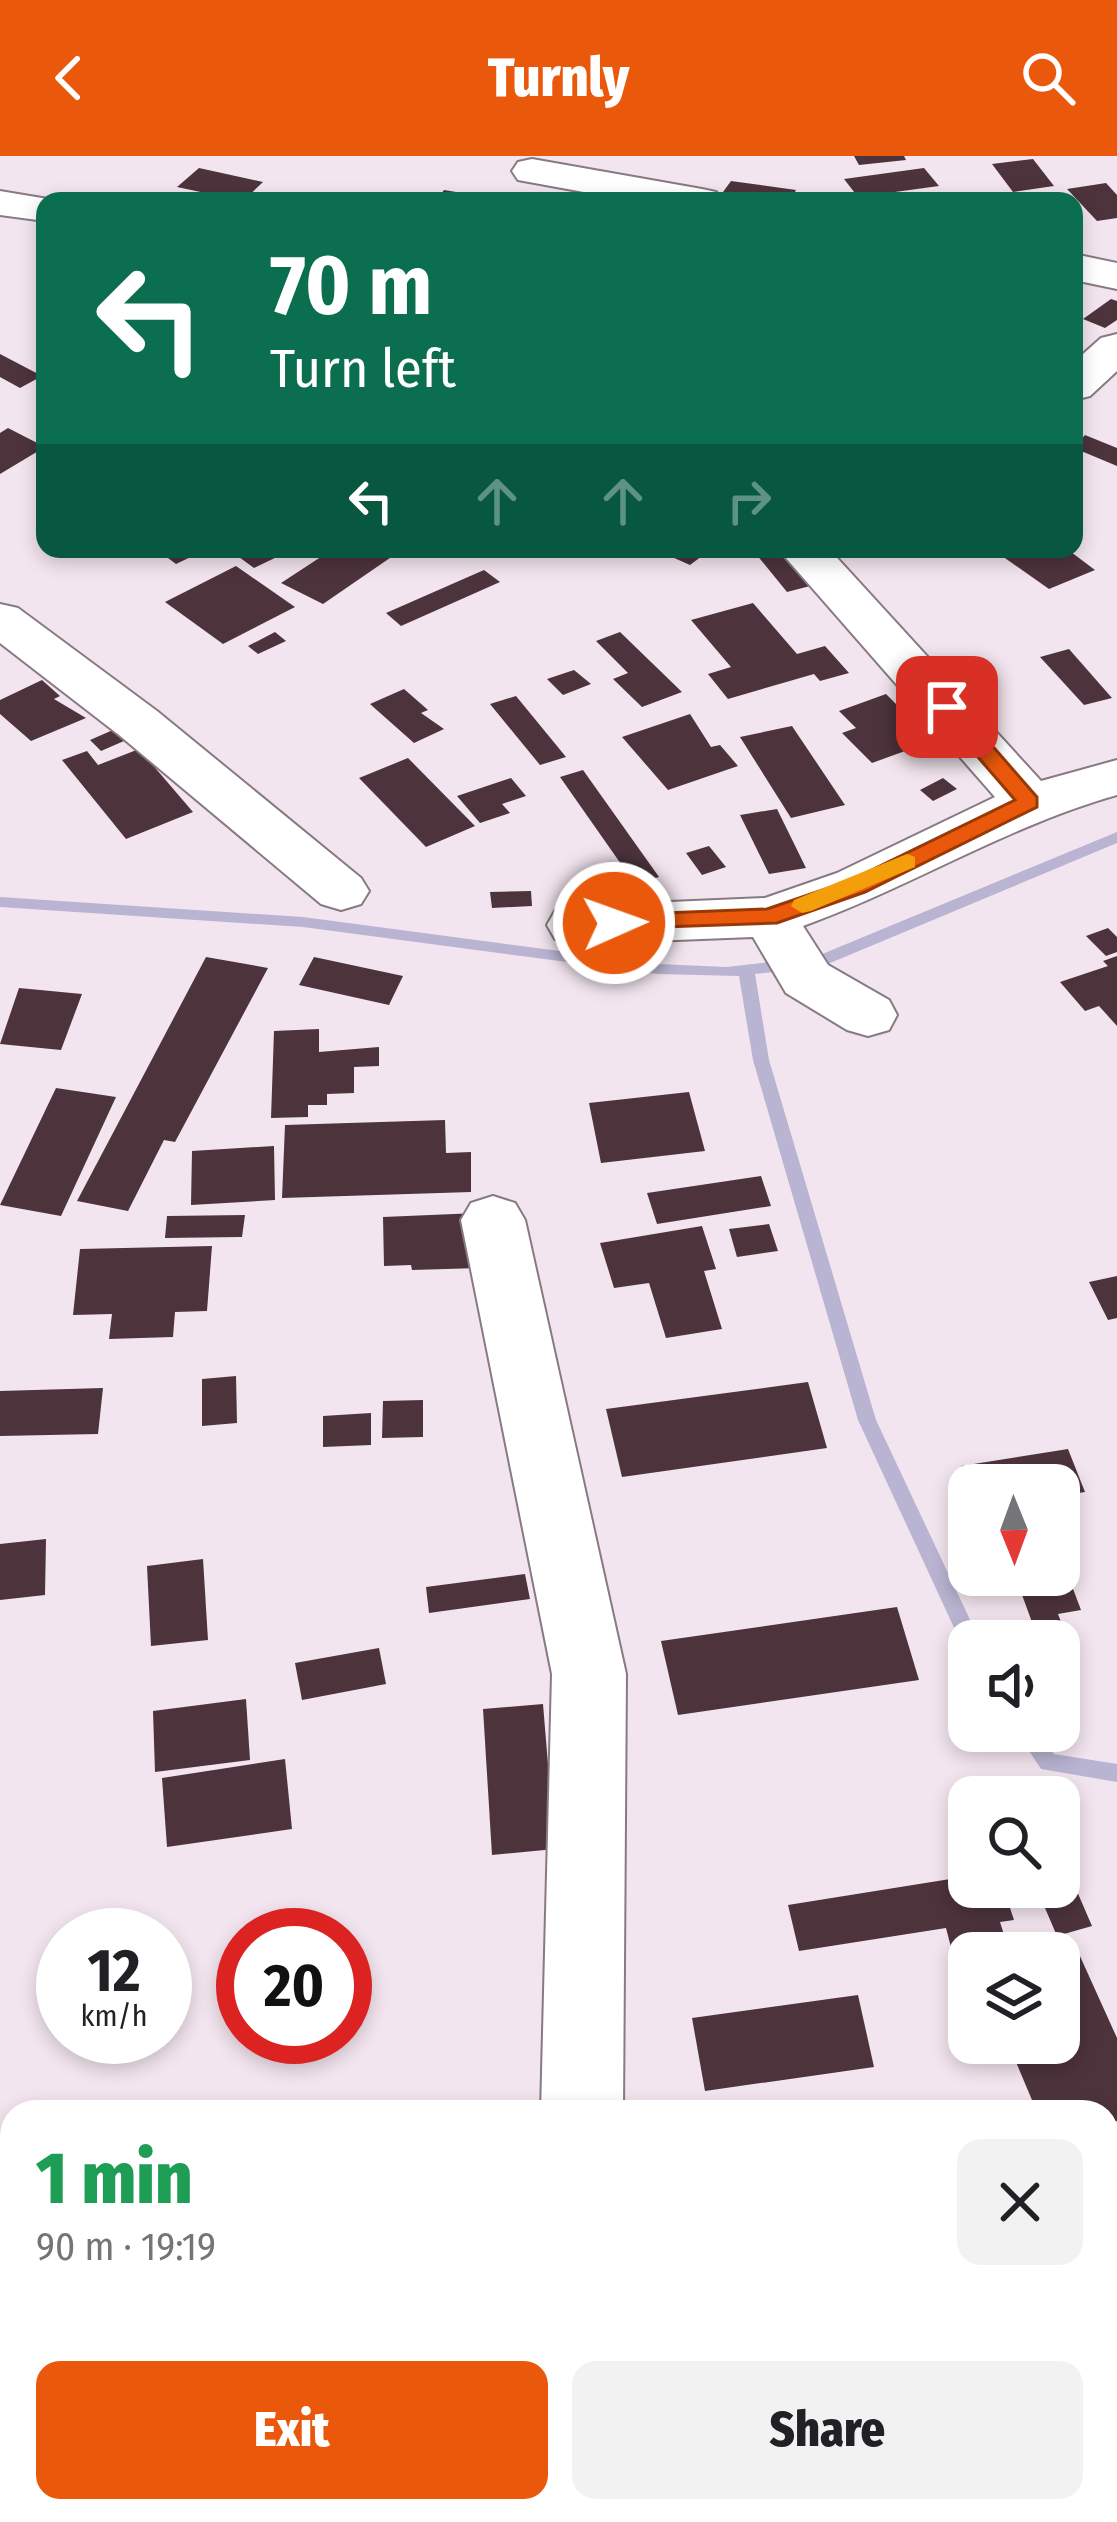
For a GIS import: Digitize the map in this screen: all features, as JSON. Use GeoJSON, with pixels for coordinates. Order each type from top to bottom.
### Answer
{"type":"FeatureCollection","features":[{"type":"Feature","properties":{"kind":"street"},"geometry":{"type":"LineString","coordinates":[[531,176],[640,192]]}},
{"type":"Feature","properties":{"kind":"street"},"geometry":{"type":"LineString","coordinates":[[0,202],[36,208]]}},
{"type":"Feature","properties":{"kind":"street"},"geometry":{"type":"LineString","coordinates":[[1083,269],[1117,276]]}},
{"type":"Feature","properties":{"kind":"street"},"geometry":{"type":"LineString","coordinates":[[813,558],[1029,802]]}},
{"type":"Feature","properties":{"kind":"street"},"geometry":{"type":"LineString","coordinates":[[0,619],[138,723],[341,891]]}},
{"type":"Feature","properties":{"kind":"street"},"geometry":{"type":"LineString","coordinates":[[787,947],[857,886],[1029,802],[1117,777]]}},
{"type":"Feature","properties":{"kind":"street"},"geometry":{"type":"LineString","coordinates":[[574,925],[787,947],[868,1016]]}},
{"type":"Feature","properties":{"kind":"street"},"geometry":{"type":"LineString","coordinates":[[493,1220],[589,1673],[582,2100]]}},
{"type":"Feature","properties":{"kind":"building"},"geometry":{"type":"Polygon","coordinates":[[[854,156],[904,156],[906,160],[859,165],[854,156]]]}},
{"type":"Feature","properties":{"kind":"building"},"geometry":{"type":"Polygon","coordinates":[[[1033,159],[1054,186],[1013,192],[992,164],[1033,159]]]}},
{"type":"Feature","properties":{"kind":"building"},"geometry":{"type":"Polygon","coordinates":[[[199,168],[263,182],[252,192],[177,187],[199,168]]]}},
{"type":"Feature","properties":{"kind":"building"},"geometry":{"type":"Polygon","coordinates":[[[924,168],[939,186],[854,192],[844,179],[924,168]]]}},
{"type":"Feature","properties":{"kind":"building"},"geometry":{"type":"Polygon","coordinates":[[[731,181],[796,190],[795,192],[723,192],[731,181]]]}},
{"type":"Feature","properties":{"kind":"building"},"geometry":{"type":"Polygon","coordinates":[[[1106,183],[1117,195],[1117,218],[1097,221],[1083,206],[1083,192],[1067,189],[1106,183]]]}},
{"type":"Feature","properties":{"kind":"building"},"geometry":{"type":"Polygon","coordinates":[[[1111,299],[1117,301],[1117,320],[1105,328],[1083,319],[1111,299]]]}},
{"type":"Feature","properties":{"kind":"building"},"geometry":{"type":"Polygon","coordinates":[[[0,354],[36,373],[36,379],[20,388],[0,377],[0,354]]]}},
{"type":"Feature","properties":{"kind":"building"},"geometry":{"type":"Polygon","coordinates":[[[8,428],[36,442],[36,452],[0,474],[0,433],[8,428]]]}},
{"type":"Feature","properties":{"kind":"building"},"geometry":{"type":"Polygon","coordinates":[[[1083,437],[1117,448],[1117,466],[1083,452],[1083,437]]]}},
{"type":"Feature","properties":{"kind":"building"},"geometry":{"type":"Polygon","coordinates":[[[240,558],[275,558],[254,568],[240,558]]]}},
{"type":"Feature","properties":{"kind":"building"},"geometry":{"type":"Polygon","coordinates":[[[319,558],[390,558],[323,604],[281,583],[319,558]]]}},
{"type":"Feature","properties":{"kind":"building"},"geometry":{"type":"Polygon","coordinates":[[[759,558],[787,558],[810,586],[787,592],[759,558]]]}},
{"type":"Feature","properties":{"kind":"building"},"geometry":{"type":"Polygon","coordinates":[[[1005,558],[1079,558],[1095,570],[1049,589],[1005,558]]]}},
{"type":"Feature","properties":{"kind":"building"},"geometry":{"type":"Polygon","coordinates":[[[236,566],[295,607],[223,644],[165,602],[236,566]]]}},
{"type":"Feature","properties":{"kind":"building"},"geometry":{"type":"Polygon","coordinates":[[[484,570],[500,582],[401,626],[386,613],[484,570]]]}},
{"type":"Feature","properties":{"kind":"building"},"geometry":{"type":"Polygon","coordinates":[[[753,603],[797,654],[825,646],[849,673],[820,681],[814,674],[728,699],[708,674],[731,667],[691,620],[753,603]]]}},
{"type":"Feature","properties":{"kind":"building"},"geometry":{"type":"Polygon","coordinates":[[[275,632],[286,641],[258,654],[248,646],[275,632]]]}},
{"type":"Feature","properties":{"kind":"building"},"geometry":{"type":"Polygon","coordinates":[[[620,632],[682,692],[642,707],[613,679],[628,673],[596,641],[620,632]]]}},
{"type":"Feature","properties":{"kind":"building"},"geometry":{"type":"Polygon","coordinates":[[[1069,649],[1112,698],[1084,705],[1040,657],[1069,649]]]}},
{"type":"Feature","properties":{"kind":"building"},"geometry":{"type":"Polygon","coordinates":[[[574,670],[591,684],[563,695],[547,679],[574,670]]]}},
{"type":"Feature","properties":{"kind":"building"},"geometry":{"type":"Polygon","coordinates":[[[42,680],[60,696],[54,699],[86,718],[31,741],[0,714],[0,700],[42,680]]]}},
{"type":"Feature","properties":{"kind":"building"},"geometry":{"type":"Polygon","coordinates":[[[404,689],[428,710],[421,713],[444,729],[414,743],[370,704],[404,689]]]}},
{"type":"Feature","properties":{"kind":"building"},"geometry":{"type":"Polygon","coordinates":[[[886,694],[923,731],[906,737],[916,747],[872,763],[842,733],[856,728],[839,711],[886,694]]]}},
{"type":"Feature","properties":{"kind":"building"},"geometry":{"type":"Polygon","coordinates":[[[516,696],[566,757],[540,765],[490,704],[516,696]]]}},
{"type":"Feature","properties":{"kind":"building"},"geometry":{"type":"Polygon","coordinates":[[[690,714],[711,747],[720,745],[738,766],[668,790],[622,737],[690,714]]]}},
{"type":"Feature","properties":{"kind":"building"},"geometry":{"type":"Polygon","coordinates":[[[792,726],[845,805],[791,818],[740,737],[792,726]]]}},
{"type":"Feature","properties":{"kind":"building"},"geometry":{"type":"Polygon","coordinates":[[[113,730],[124,741],[101,751],[90,740],[113,730]]]}},
{"type":"Feature","properties":{"kind":"building"},"geometry":{"type":"Polygon","coordinates":[[[139,749],[193,812],[126,839],[62,760],[87,751],[98,765],[139,749]]]}},
{"type":"Feature","properties":{"kind":"building"},"geometry":{"type":"Polygon","coordinates":[[[408,758],[475,826],[426,847],[359,778],[408,758]]]}},
{"type":"Feature","properties":{"kind":"building"},"geometry":{"type":"Polygon","coordinates":[[[583,770],[659,877],[635,884],[560,777],[583,770]]]}},
{"type":"Feature","properties":{"kind":"building"},"geometry":{"type":"Polygon","coordinates":[[[511,778],[526,796],[502,804],[510,813],[480,823],[457,796],[511,778]]]}},
{"type":"Feature","properties":{"kind":"building"},"geometry":{"type":"Polygon","coordinates":[[[943,778],[957,789],[933,801],[920,790],[943,778]]]}},
{"type":"Feature","properties":{"kind":"building"},"geometry":{"type":"Polygon","coordinates":[[[777,809],[806,868],[769,874],[740,815],[777,809]]]}},
{"type":"Feature","properties":{"kind":"building"},"geometry":{"type":"Polygon","coordinates":[[[709,846],[726,867],[702,875],[686,853],[709,846]]]}},
{"type":"Feature","properties":{"kind":"building"},"geometry":{"type":"Polygon","coordinates":[[[531,891],[532,906],[492,908],[490,892],[531,891]]]}},
{"type":"Feature","properties":{"kind":"building"},"geometry":{"type":"Polygon","coordinates":[[[1108,928],[1117,937],[1117,952],[1106,956],[1086,936],[1108,928]]]}},
{"type":"Feature","properties":{"kind":"building"},"geometry":{"type":"Polygon","coordinates":[[[1117,956],[1117,1026],[1099,1006],[1085,1011],[1060,982],[1108,966],[1103,961],[1117,956]]]}},
{"type":"Feature","properties":{"kind":"building"},"geometry":{"type":"Polygon","coordinates":[[[206,957],[268,968],[175,1142],[164,1140],[128,1211],[77,1201],[206,957]]]}},
{"type":"Feature","properties":{"kind":"building"},"geometry":{"type":"Polygon","coordinates":[[[314,957],[403,976],[389,1005],[299,985],[314,957]]]}},
{"type":"Feature","properties":{"kind":"building"},"geometry":{"type":"Polygon","coordinates":[[[19,988],[82,994],[61,1050],[0,1044],[19,988]]]}},
{"type":"Feature","properties":{"kind":"building"},"geometry":{"type":"Polygon","coordinates":[[[319,1029],[319,1052],[379,1047],[379,1066],[354,1067],[354,1093],[327,1094],[327,1105],[308,1105],[308,1117],[271,1118],[274,1031],[319,1029]]]}},
{"type":"Feature","properties":{"kind":"building"},"geometry":{"type":"Polygon","coordinates":[[[56,1088],[116,1097],[61,1216],[0,1205],[56,1088]]]}},
{"type":"Feature","properties":{"kind":"building"},"geometry":{"type":"Polygon","coordinates":[[[689,1092],[705,1151],[601,1163],[589,1103],[689,1092]]]}},
{"type":"Feature","properties":{"kind":"building"},"geometry":{"type":"Polygon","coordinates":[[[445,1120],[446,1153],[471,1152],[471,1192],[282,1198],[285,1125],[445,1120]]]}},
{"type":"Feature","properties":{"kind":"building"},"geometry":{"type":"Polygon","coordinates":[[[274,1146],[275,1200],[191,1205],[192,1151],[274,1146]]]}},
{"type":"Feature","properties":{"kind":"building"},"geometry":{"type":"Polygon","coordinates":[[[761,1176],[771,1206],[657,1224],[647,1193],[761,1176]]]}},
{"type":"Feature","properties":{"kind":"building"},"geometry":{"type":"Polygon","coordinates":[[[478,1213],[480,1268],[384,1266],[383,1217],[478,1213]]]}},
{"type":"Feature","properties":{"kind":"building"},"geometry":{"type":"Polygon","coordinates":[[[245,1215],[242,1237],[165,1238],[167,1216],[245,1215]]]}},
{"type":"Feature","properties":{"kind":"building"},"geometry":{"type":"Polygon","coordinates":[[[769,1224],[778,1251],[737,1257],[729,1229],[769,1224]]]}},
{"type":"Feature","properties":{"kind":"building"},"geometry":{"type":"Polygon","coordinates":[[[702,1226],[716,1269],[704,1271],[722,1329],[666,1338],[649,1283],[614,1288],[600,1243],[702,1226]]]}},
{"type":"Feature","properties":{"kind":"building"},"geometry":{"type":"Polygon","coordinates":[[[212,1246],[207,1311],[175,1312],[173,1337],[109,1339],[112,1314],[73,1315],[80,1249],[212,1246]]]}},
{"type":"Feature","properties":{"kind":"building"},"geometry":{"type":"Polygon","coordinates":[[[1117,1276],[1117,1318],[1108,1320],[1089,1282],[1117,1276]]]}},
{"type":"Feature","properties":{"kind":"building"},"geometry":{"type":"Polygon","coordinates":[[[236,1376],[237,1423],[202,1426],[202,1379],[236,1376]]]}},
{"type":"Feature","properties":{"kind":"building"},"geometry":{"type":"Polygon","coordinates":[[[808,1382],[827,1448],[622,1477],[606,1409],[808,1382]]]}},
{"type":"Feature","properties":{"kind":"building"},"geometry":{"type":"Polygon","coordinates":[[[103,1388],[98,1434],[0,1436],[0,1391],[103,1388]]]}},
{"type":"Feature","properties":{"kind":"building"},"geometry":{"type":"Polygon","coordinates":[[[423,1400],[423,1437],[382,1438],[383,1401],[423,1400]]]}},
{"type":"Feature","properties":{"kind":"building"},"geometry":{"type":"Polygon","coordinates":[[[371,1413],[371,1445],[323,1447],[323,1416],[371,1413]]]}},
{"type":"Feature","properties":{"kind":"building"},"geometry":{"type":"Polygon","coordinates":[[[1068,1449],[1074,1464],[974,1464],[1068,1449]]]}},
{"type":"Feature","properties":{"kind":"building"},"geometry":{"type":"Polygon","coordinates":[[[46,1539],[45,1595],[0,1600],[0,1544],[46,1539]]]}},
{"type":"Feature","properties":{"kind":"building"},"geometry":{"type":"Polygon","coordinates":[[[203,1559],[208,1640],[151,1646],[147,1566],[203,1559]]]}},
{"type":"Feature","properties":{"kind":"building"},"geometry":{"type":"Polygon","coordinates":[[[525,1574],[530,1599],[429,1613],[426,1587],[525,1574]]]}},
{"type":"Feature","properties":{"kind":"building"},"geometry":{"type":"Polygon","coordinates":[[[1022,1596],[1076,1596],[1081,1610],[1058,1614],[1060,1620],[1031,1620],[1022,1596]]]}},
{"type":"Feature","properties":{"kind":"building"},"geometry":{"type":"Polygon","coordinates":[[[897,1607],[919,1680],[678,1715],[661,1641],[897,1607]]]}},
{"type":"Feature","properties":{"kind":"building"},"geometry":{"type":"Polygon","coordinates":[[[379,1648],[386,1684],[302,1700],[295,1663],[379,1648]]]}},
{"type":"Feature","properties":{"kind":"building"},"geometry":{"type":"Polygon","coordinates":[[[246,1699],[250,1760],[155,1772],[153,1711],[246,1699]]]}},
{"type":"Feature","properties":{"kind":"building"},"geometry":{"type":"Polygon","coordinates":[[[543,1704],[555,1849],[492,1855],[483,1709],[543,1704]]]}},
{"type":"Feature","properties":{"kind":"building"},"geometry":{"type":"Polygon","coordinates":[[[285,1759],[292,1829],[167,1847],[162,1778],[285,1759]]]}},
{"type":"Feature","properties":{"kind":"building"},"geometry":{"type":"Polygon","coordinates":[[[948,1879],[948,1908],[1010,1908],[1014,1920],[1000,1922],[1003,1932],[948,1932],[948,1936],[946,1928],[799,1951],[788,1905],[948,1879]]]}},
{"type":"Feature","properties":{"kind":"building"},"geometry":{"type":"Polygon","coordinates":[[[1080,1898],[1092,1926],[1055,1932],[1045,1908],[1080,1908],[1080,1898]]]}},
{"type":"Feature","properties":{"kind":"building"},"geometry":{"type":"Polygon","coordinates":[[[1080,1956],[1117,2038],[1117,2100],[1032,2100],[1017,2064],[1080,2064],[1080,1956]]]}},
{"type":"Feature","properties":{"kind":"building"},"geometry":{"type":"Polygon","coordinates":[[[858,1995],[874,2067],[705,2091],[692,2018],[858,1995]]]}},
{"type":"Feature","properties":{"kind":"waterway"},"geometry":{"type":"LineString","coordinates":[[746,970],[817,962],[1117,837]]}},
{"type":"Feature","properties":{"kind":"waterway"},"geometry":{"type":"LineString","coordinates":[[0,902],[303,922],[658,969],[746,970]]}},
{"type":"Feature","properties":{"kind":"waterway"},"geometry":{"type":"LineString","coordinates":[[746,970],[761,1060],[867,1420],[960,1620]]}},
{"type":"Feature","properties":{"kind":"waterway"},"geometry":{"type":"LineString","coordinates":[[1041,1752],[1048,1762],[1117,1773]]}},
{"type":"Feature","properties":{"kind":"slow traffic"},"geometry":{"type":"LineString","coordinates":[[802,906],[907,862]]}},
{"type":"Feature","properties":{"kind":"route"},"geometry":{"type":"LineString","coordinates":[[614,923],[769,917],[857,886],[1029,802],[947,707]]}}]}
